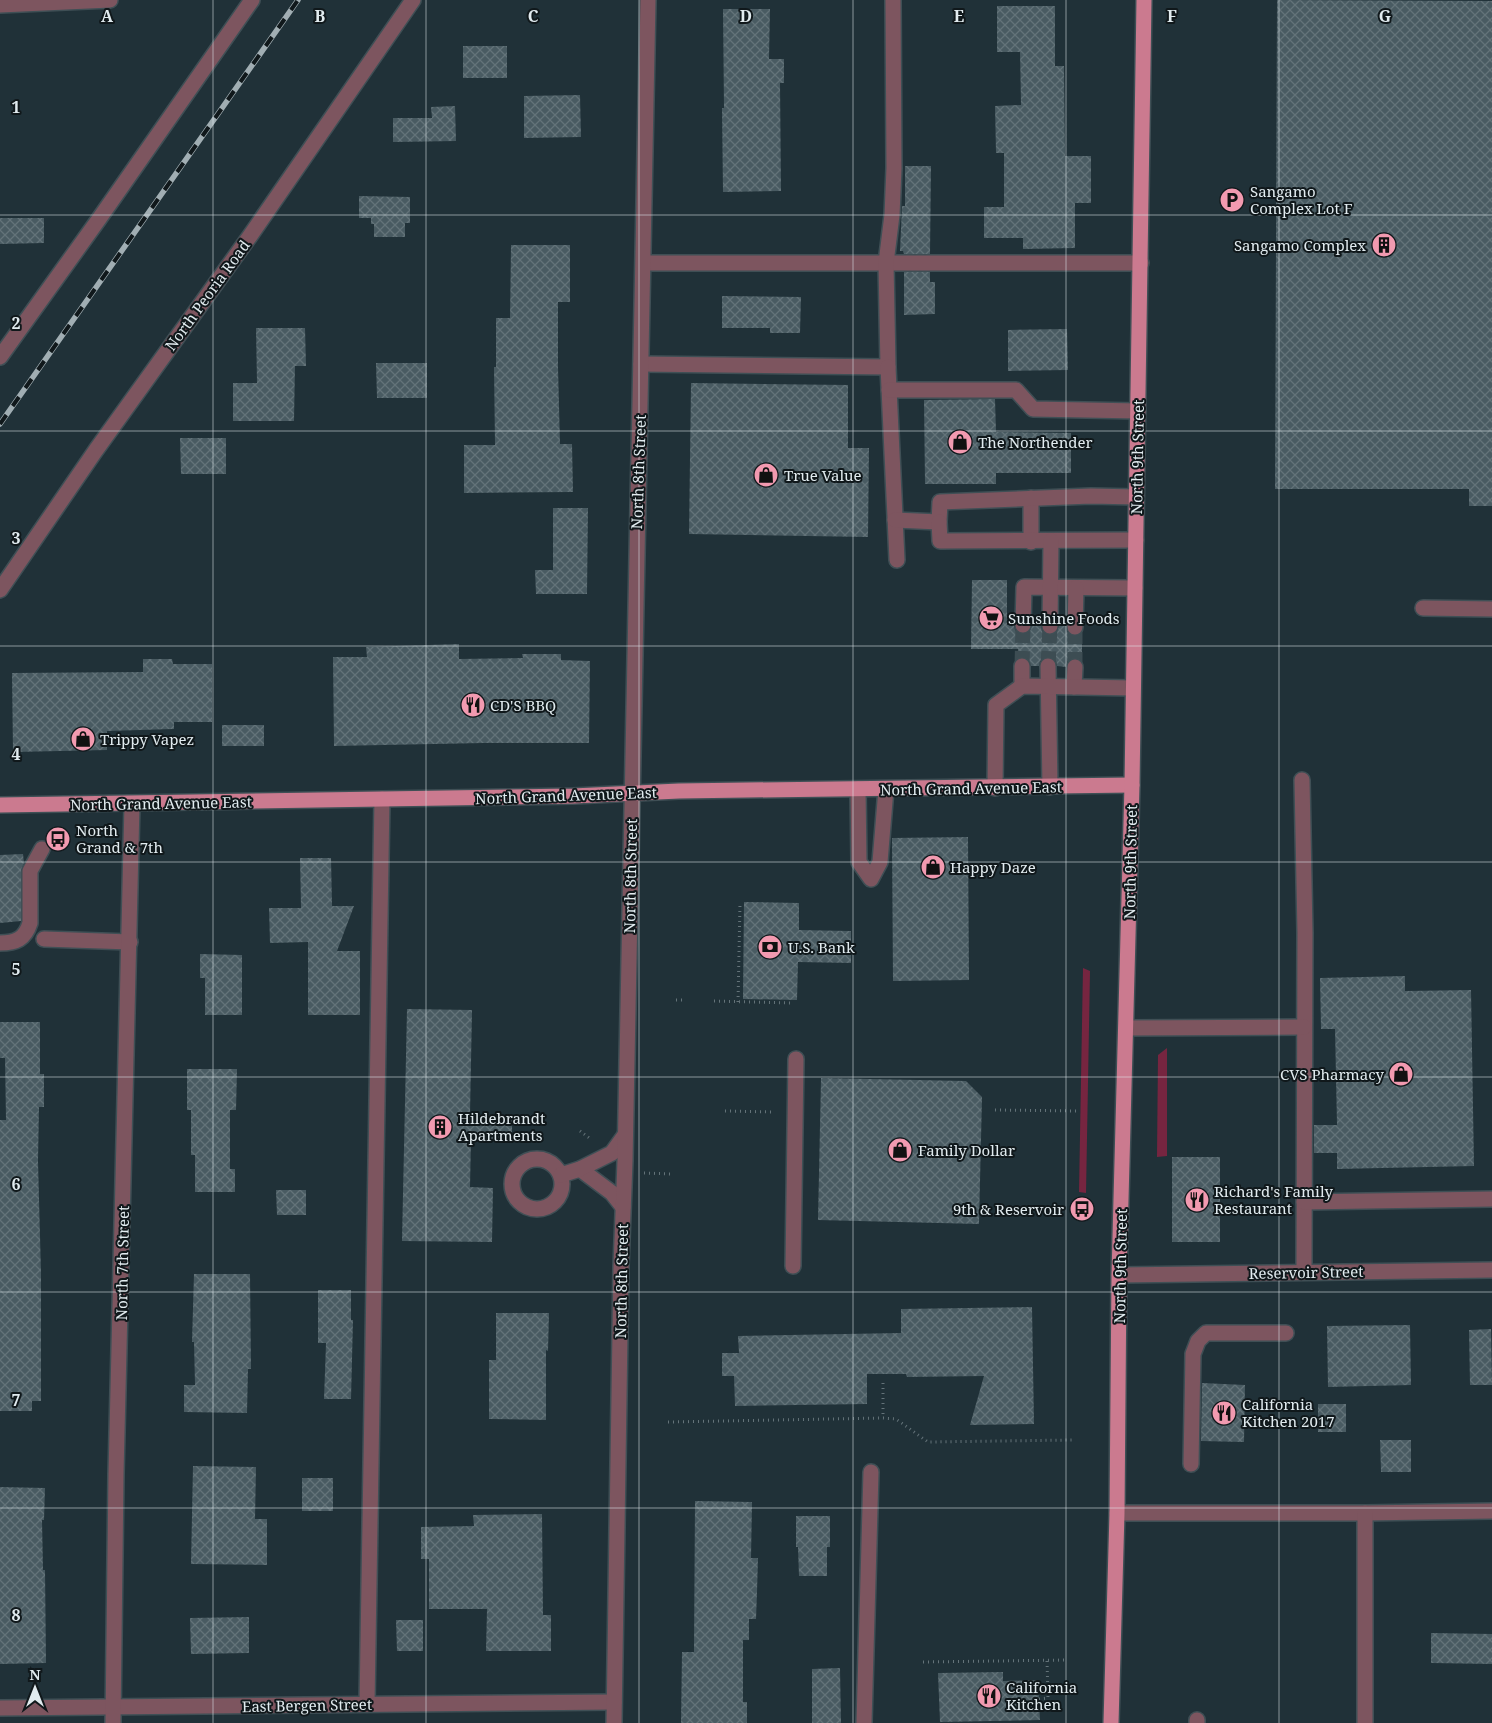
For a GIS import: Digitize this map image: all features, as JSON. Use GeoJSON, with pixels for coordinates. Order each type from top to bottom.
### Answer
{"type":"FeatureCollection","features":[{"type":"Feature","properties":{"kind":"main road","name":"North 9th Street"},"geometry":{"type":"LineString","coordinates":[[1111,1723],[1117,1513],[1119,1275],[1134,688],[1144,0]]}},
{"type":"Feature","properties":{"kind":"main road","name":"North Grand Avenue East"},"geometry":{"type":"LineString","coordinates":[[0,805],[632,794],[679,791],[886,790],[1132,785]]}},
{"type":"Feature","properties":{"kind":"street"},"geometry":{"type":"LineString","coordinates":[[0,5],[110,0]]}},
{"type":"Feature","properties":{"kind":"street"},"geometry":{"type":"LineString","coordinates":[[0,357],[252,0]]}},
{"type":"Feature","properties":{"kind":"street","name":"North Peoria Road"},"geometry":{"type":"LineString","coordinates":[[0,590],[96,450],[250,236],[414,0]]}},
{"type":"Feature","properties":{"kind":"street","name":"North 8th Street"},"geometry":{"type":"LineString","coordinates":[[614,1723],[648,0]]}},
{"type":"Feature","properties":{"kind":"street"},"geometry":{"type":"LineString","coordinates":[[893,0],[894,168],[892,215],[886,263],[888,367],[897,560]]}},
{"type":"Feature","properties":{"kind":"street"},"geometry":{"type":"LineString","coordinates":[[644,264],[1141,263]]}},
{"type":"Feature","properties":{"kind":"street"},"geometry":{"type":"LineString","coordinates":[[641,364],[888,367]]}},
{"type":"Feature","properties":{"kind":"street"},"geometry":{"type":"LineString","coordinates":[[889,390],[1016,390],[1033,409],[1138,411]]}},
{"type":"Feature","properties":{"kind":"street"},"geometry":{"type":"LineString","coordinates":[[1136,497],[1091,496],[940,502],[939,522],[940,541],[1136,540]]}},
{"type":"Feature","properties":{"kind":"street"},"geometry":{"type":"LineString","coordinates":[[1031,498],[1031,542]]}},
{"type":"Feature","properties":{"kind":"street"},"geometry":{"type":"LineString","coordinates":[[895,520],[939,522]]}},
{"type":"Feature","properties":{"kind":"street"},"geometry":{"type":"LineString","coordinates":[[1050,626],[1051,541]]}},
{"type":"Feature","properties":{"kind":"street"},"geometry":{"type":"LineString","coordinates":[[1023,625],[1024,587],[1135,588]]}},
{"type":"Feature","properties":{"kind":"street"},"geometry":{"type":"LineString","coordinates":[[1075,627],[1076,588]]}},
{"type":"Feature","properties":{"kind":"street"},"geometry":{"type":"LineString","coordinates":[[1423,608],[1492,609]]}},
{"type":"Feature","properties":{"kind":"street"},"geometry":{"type":"LineString","coordinates":[[1022,666],[1022,686]]}},
{"type":"Feature","properties":{"kind":"street"},"geometry":{"type":"LineString","coordinates":[[1048,666],[1050,787]]}},
{"type":"Feature","properties":{"kind":"street"},"geometry":{"type":"LineString","coordinates":[[1074,687],[1075,667]]}},
{"type":"Feature","properties":{"kind":"street"},"geometry":{"type":"LineString","coordinates":[[995,788],[996,705],[1022,686],[1134,688]]}},
{"type":"Feature","properties":{"kind":"street"},"geometry":{"type":"LineString","coordinates":[[1302,780],[1305,933],[1304,1272]]}},
{"type":"Feature","properties":{"kind":"street"},"geometry":{"type":"LineString","coordinates":[[858,790],[859,862],[870,880],[880,862],[886,790]]}},
{"type":"Feature","properties":{"kind":"street"},"geometry":{"type":"LineString","coordinates":[[367,1704],[382,799]]}},
{"type":"Feature","properties":{"kind":"street","name":"North 7th Street"},"geometry":{"type":"LineString","coordinates":[[113,1723],[116,1474],[132,804]]}},
{"type":"Feature","properties":{"kind":"street"},"geometry":{"type":"LineString","coordinates":[[0,943],[12,943],[22,938],[28,931],[30,923],[30,871],[42,850]]}},
{"type":"Feature","properties":{"kind":"street"},"geometry":{"type":"LineString","coordinates":[[44,939],[130,942]]}},
{"type":"Feature","properties":{"kind":"street"},"geometry":{"type":"LineString","coordinates":[[1126,1028],[1304,1027]]}},
{"type":"Feature","properties":{"kind":"street"},"geometry":{"type":"LineString","coordinates":[[793,1266],[796,1059]]}},
{"type":"Feature","properties":{"kind":"street"},"geometry":{"type":"LineString","coordinates":[[561,1175],[580,1169],[612,1153],[625,1136]]}},
{"type":"Feature","properties":{"kind":"street"},"geometry":{"type":"LineString","coordinates":[[580,1169],[612,1193],[623,1207]]}},
{"type":"Feature","properties":{"kind":"street"},"geometry":{"type":"LineString","coordinates":[[1304,1202],[1492,1199]]}},
{"type":"Feature","properties":{"kind":"street","name":"Reservoir Street"},"geometry":{"type":"LineString","coordinates":[[1119,1275],[1492,1270]]}},
{"type":"Feature","properties":{"kind":"street"},"geometry":{"type":"LineString","coordinates":[[1191,1464],[1193,1354],[1198,1341],[1206,1333],[1286,1333]]}},
{"type":"Feature","properties":{"kind":"street"},"geometry":{"type":"LineString","coordinates":[[864,1723],[871,1472]]}},
{"type":"Feature","properties":{"kind":"street"},"geometry":{"type":"LineString","coordinates":[[1117,1513],[1492,1511]]}},
{"type":"Feature","properties":{"kind":"street"},"geometry":{"type":"LineString","coordinates":[[1365,1513],[1365,1723]]}},
{"type":"Feature","properties":{"kind":"street","name":"East Bergen Street"},"geometry":{"type":"LineString","coordinates":[[0,1708],[614,1702]]}},
{"type":"Feature","properties":{"kind":"path"},"geometry":{"type":"LineString","coordinates":[[738,1002],[740,904]]}},
{"type":"Feature","properties":{"kind":"path"},"geometry":{"type":"LineString","coordinates":[[676,1000],[682,1000]]}},
{"type":"Feature","properties":{"kind":"path"},"geometry":{"type":"LineString","coordinates":[[714,1001],[793,1003]]}},
{"type":"Feature","properties":{"kind":"path"},"geometry":{"type":"LineString","coordinates":[[995,1110],[1078,1111]]}},
{"type":"Feature","properties":{"kind":"path"},"geometry":{"type":"LineString","coordinates":[[725,1111],[796,1113]]}},
{"type":"Feature","properties":{"kind":"path"},"geometry":{"type":"LineString","coordinates":[[644,1173],[672,1174]]}},
{"type":"Feature","properties":{"kind":"path"},"geometry":{"type":"LineString","coordinates":[[883,1383],[883,1418]]}},
{"type":"Feature","properties":{"kind":"path"},"geometry":{"type":"LineString","coordinates":[[668,1422],[883,1418],[896,1419],[928,1442],[1072,1440]]}},
{"type":"Feature","properties":{"kind":"path"},"geometry":{"type":"LineString","coordinates":[[1039,1699],[1048,1698],[1047,1660]]}},
{"type":"Feature","properties":{"kind":"path"},"geometry":{"type":"LineString","coordinates":[[924,1662],[1068,1660]]}},
{"type":"Feature","properties":{"kind":"shaded area"},"geometry":{"type":"Polygon","coordinates":[[[1083,968],[1090,971],[1086,1193],[1079,1192],[1083,968]]]}},
{"type":"Feature","properties":{"kind":"shaded area"},"geometry":{"type":"Polygon","coordinates":[[[1167,1048],[1167,1156],[1157,1157],[1158,1055],[1167,1048]]]}},
{"type":"Feature","properties":{"kind":"building","name":"Sangamo Complex"},"geometry":{"type":"Polygon","coordinates":[[[1277,0],[1492,1],[1492,506],[1469,506],[1469,489],[1275,489],[1277,0]]]}},
{"type":"Feature","properties":{"kind":"building"},"geometry":{"type":"Polygon","coordinates":[[[997,6],[1055,6],[1055,66],[1064,66],[1065,156],[1091,156],[1091,203],[1075,203],[1075,248],[1023,249],[1023,238],[984,238],[984,207],[1004,207],[1004,153],[996,153],[995,106],[1021,105],[1020,52],[997,52],[997,6]]]}},
{"type":"Feature","properties":{"kind":"building"},"geometry":{"type":"Polygon","coordinates":[[[723,9],[770,9],[769,59],[784,59],[784,83],[780,83],[781,191],[723,192],[723,9]]]}},
{"type":"Feature","properties":{"kind":"building"},"geometry":{"type":"Polygon","coordinates":[[[463,46],[507,46],[507,78],[463,78],[463,46]]]}},
{"type":"Feature","properties":{"kind":"building"},"geometry":{"type":"Polygon","coordinates":[[[580,95],[581,137],[524,138],[524,96],[580,95]]]}},
{"type":"Feature","properties":{"kind":"building"},"geometry":{"type":"Polygon","coordinates":[[[455,106],[456,141],[393,142],[393,118],[432,118],[431,107],[455,106]]]}},
{"type":"Feature","properties":{"kind":"building"},"geometry":{"type":"Polygon","coordinates":[[[905,166],[931,166],[930,254],[904,254],[903,251],[900,251],[902,206],[905,206],[905,166]]]}},
{"type":"Feature","properties":{"kind":"building"},"geometry":{"type":"Polygon","coordinates":[[[359,196],[410,197],[410,223],[405,223],[405,237],[374,237],[374,224],[371,224],[371,218],[359,218],[359,196]]]}},
{"type":"Feature","properties":{"kind":"building"},"geometry":{"type":"Polygon","coordinates":[[[0,218],[44,218],[44,243],[0,244],[0,218]]]}},
{"type":"Feature","properties":{"kind":"building"},"geometry":{"type":"Polygon","coordinates":[[[511,245],[570,245],[570,302],[558,302],[558,367],[560,444],[572,444],[573,492],[464,493],[464,445],[495,445],[494,367],[496,367],[496,318],[510,318],[511,245]]]}},
{"type":"Feature","properties":{"kind":"building"},"geometry":{"type":"Polygon","coordinates":[[[904,272],[930,272],[930,282],[935,282],[935,314],[904,315],[904,272]]]}},
{"type":"Feature","properties":{"kind":"building"},"geometry":{"type":"Polygon","coordinates":[[[722,296],[801,297],[800,333],[770,333],[770,328],[722,328],[722,296]]]}},
{"type":"Feature","properties":{"kind":"building"},"geometry":{"type":"Polygon","coordinates":[[[256,328],[305,328],[306,366],[295,366],[294,421],[233,421],[233,383],[257,383],[256,328]]]}},
{"type":"Feature","properties":{"kind":"building"},"geometry":{"type":"Polygon","coordinates":[[[1067,329],[1068,370],[1008,371],[1008,330],[1067,329]]]}},
{"type":"Feature","properties":{"kind":"building"},"geometry":{"type":"Polygon","coordinates":[[[376,363],[427,363],[427,398],[377,398],[376,363]]]}},
{"type":"Feature","properties":{"kind":"building"},"geometry":{"type":"Polygon","coordinates":[[[691,383],[848,385],[848,448],[869,448],[868,537],[689,534],[691,383]]]}},
{"type":"Feature","properties":{"kind":"building"},"geometry":{"type":"Polygon","coordinates":[[[995,399],[996,432],[1071,433],[1071,473],[996,473],[996,484],[925,484],[924,400],[995,399]]]}},
{"type":"Feature","properties":{"kind":"building"},"geometry":{"type":"Polygon","coordinates":[[[180,438],[226,438],[226,474],[181,474],[180,438]]]}},
{"type":"Feature","properties":{"kind":"building"},"geometry":{"type":"Polygon","coordinates":[[[553,508],[588,508],[587,594],[536,594],[535,570],[553,570],[553,508]]]}},
{"type":"Feature","properties":{"kind":"building"},"geometry":{"type":"Polygon","coordinates":[[[972,580],[1007,580],[1007,625],[1014,625],[1015,630],[1019,633],[1028,633],[1032,626],[1041,626],[1042,631],[1049,635],[1055,634],[1059,626],[1066,626],[1067,632],[1074,636],[1082,632],[1082,661],[1071,658],[1067,662],[1066,667],[1057,666],[1056,661],[1047,657],[1040,661],[1039,666],[1031,666],[1027,658],[1018,658],[1018,649],[971,649],[972,580]]]}},
{"type":"Feature","properties":{"kind":"building"},"geometry":{"type":"Polygon","coordinates":[[[459,644],[459,659],[523,658],[522,654],[561,654],[561,660],[590,661],[589,743],[334,746],[333,657],[367,657],[366,647],[459,644]]]}},
{"type":"Feature","properties":{"kind":"building"},"geometry":{"type":"Polygon","coordinates":[[[143,659],[172,659],[173,664],[212,664],[212,722],[174,722],[174,729],[107,731],[107,750],[13,752],[12,673],[143,672],[143,659]]]}},
{"type":"Feature","properties":{"kind":"building"},"geometry":{"type":"Polygon","coordinates":[[[222,725],[264,725],[264,746],[222,746],[222,725]]]}},
{"type":"Feature","properties":{"kind":"building"},"geometry":{"type":"Polygon","coordinates":[[[968,837],[969,980],[893,981],[892,838],[968,837]]]}},
{"type":"Feature","properties":{"kind":"building"},"geometry":{"type":"Polygon","coordinates":[[[23,854],[21,921],[0,923],[0,855],[23,854]]]}},
{"type":"Feature","properties":{"kind":"building"},"geometry":{"type":"Polygon","coordinates":[[[300,858],[331,858],[332,906],[354,906],[337,951],[360,951],[360,1015],[308,1015],[308,942],[270,943],[269,908],[301,908],[300,858]]]}},
{"type":"Feature","properties":{"kind":"building"},"geometry":{"type":"Polygon","coordinates":[[[744,902],[799,903],[799,930],[851,931],[851,963],[798,962],[797,1000],[743,999],[744,902]]]}},
{"type":"Feature","properties":{"kind":"building"},"geometry":{"type":"Polygon","coordinates":[[[200,954],[242,955],[242,1015],[205,1015],[205,978],[200,978],[200,954]]]}},
{"type":"Feature","properties":{"kind":"building"},"geometry":{"type":"Polygon","coordinates":[[[1405,976],[1405,991],[1471,990],[1474,1166],[1337,1169],[1337,1153],[1314,1153],[1314,1125],[1337,1125],[1335,1029],[1321,1029],[1320,978],[1405,976]]]}},
{"type":"Feature","properties":{"kind":"building","name":"Hildebrandt Apartments"},"geometry":{"type":"Polygon","coordinates":[[[407,1009],[472,1010],[470,1115],[512,1115],[512,1139],[471,1139],[470,1187],[493,1188],[492,1242],[402,1241],[407,1009]]]}},
{"type":"Feature","properties":{"kind":"building"},"geometry":{"type":"Polygon","coordinates":[[[0,1022],[40,1022],[40,1074],[44,1074],[44,1107],[39,1107],[38,1161],[41,1273],[41,1401],[32,1401],[32,1411],[0,1411],[0,1120],[6,1120],[5,1058],[0,1058],[0,1022]]]}},
{"type":"Feature","properties":{"kind":"building"},"geometry":{"type":"Polygon","coordinates":[[[187,1069],[237,1069],[236,1110],[230,1110],[230,1169],[235,1169],[235,1192],[195,1192],[195,1155],[191,1155],[191,1110],[187,1110],[187,1069]]]}},
{"type":"Feature","properties":{"kind":"building"},"geometry":{"type":"Polygon","coordinates":[[[821,1078],[966,1081],[982,1097],[979,1224],[818,1220],[821,1078]]]}},
{"type":"Feature","properties":{"kind":"building"},"geometry":{"type":"Polygon","coordinates":[[[1172,1157],[1220,1157],[1220,1242],[1172,1242],[1172,1157]]]}},
{"type":"Feature","properties":{"kind":"building"},"geometry":{"type":"Polygon","coordinates":[[[276,1190],[306,1190],[306,1215],[277,1215],[276,1190]]]}},
{"type":"Feature","properties":{"kind":"building"},"geometry":{"type":"Polygon","coordinates":[[[194,1274],[250,1274],[251,1369],[248,1369],[247,1413],[184,1412],[184,1385],[195,1385],[194,1342],[192,1342],[194,1274]]]}},
{"type":"Feature","properties":{"kind":"building"},"geometry":{"type":"Polygon","coordinates":[[[318,1290],[351,1290],[351,1320],[353,1320],[351,1399],[324,1399],[326,1343],[318,1343],[318,1290]]]}},
{"type":"Feature","properties":{"kind":"building"},"geometry":{"type":"Polygon","coordinates":[[[1032,1307],[1034,1424],[970,1425],[984,1376],[907,1377],[906,1374],[867,1374],[867,1404],[735,1406],[734,1376],[722,1376],[722,1353],[739,1353],[738,1336],[901,1333],[901,1309],[1032,1307]]]}},
{"type":"Feature","properties":{"kind":"building"},"geometry":{"type":"Polygon","coordinates":[[[496,1313],[549,1313],[548,1351],[546,1350],[546,1420],[489,1419],[489,1360],[496,1360],[496,1313]]]}},
{"type":"Feature","properties":{"kind":"building"},"geometry":{"type":"Polygon","coordinates":[[[1410,1325],[1411,1385],[1328,1387],[1327,1326],[1410,1325]]]}},
{"type":"Feature","properties":{"kind":"building"},"geometry":{"type":"Polygon","coordinates":[[[1491,1329],[1492,1385],[1470,1385],[1469,1330],[1491,1329]]]}},
{"type":"Feature","properties":{"kind":"building"},"geometry":{"type":"Polygon","coordinates":[[[1202,1383],[1245,1385],[1244,1442],[1201,1441],[1202,1383]]]}},
{"type":"Feature","properties":{"kind":"building"},"geometry":{"type":"Polygon","coordinates":[[[1318,1404],[1346,1404],[1346,1432],[1318,1432],[1318,1404]]]}},
{"type":"Feature","properties":{"kind":"building"},"geometry":{"type":"Polygon","coordinates":[[[1380,1440],[1411,1440],[1411,1472],[1381,1472],[1380,1440]]]}},
{"type":"Feature","properties":{"kind":"building"},"geometry":{"type":"Polygon","coordinates":[[[193,1466],[256,1467],[255,1519],[267,1519],[267,1565],[191,1564],[193,1466]]]}},
{"type":"Feature","properties":{"kind":"building"},"geometry":{"type":"Polygon","coordinates":[[[302,1478],[333,1478],[333,1511],[302,1511],[302,1478]]]}},
{"type":"Feature","properties":{"kind":"building"},"geometry":{"type":"Polygon","coordinates":[[[0,1487],[45,1488],[44,1520],[42,1520],[43,1570],[45,1570],[46,1663],[0,1664],[0,1487]]]}},
{"type":"Feature","properties":{"kind":"building"},"geometry":{"type":"Polygon","coordinates":[[[695,1501],[752,1502],[751,1558],[758,1558],[756,1619],[749,1619],[749,1640],[743,1640],[743,1702],[747,1702],[747,1723],[681,1723],[682,1652],[694,1652],[695,1501]]]}},
{"type":"Feature","properties":{"kind":"building"},"geometry":{"type":"Polygon","coordinates":[[[542,1514],[543,1615],[551,1615],[551,1651],[486,1651],[487,1609],[429,1609],[429,1559],[421,1559],[421,1527],[474,1526],[473,1515],[542,1514]]]}},
{"type":"Feature","properties":{"kind":"building"},"geometry":{"type":"Polygon","coordinates":[[[796,1516],[830,1516],[830,1547],[827,1547],[827,1576],[799,1576],[798,1547],[796,1547],[796,1516]]]}},
{"type":"Feature","properties":{"kind":"building"},"geometry":{"type":"Polygon","coordinates":[[[249,1617],[249,1653],[191,1654],[190,1618],[249,1617]]]}},
{"type":"Feature","properties":{"kind":"building"},"geometry":{"type":"Polygon","coordinates":[[[396,1620],[423,1620],[423,1651],[397,1651],[396,1620]]]}},
{"type":"Feature","properties":{"kind":"building"},"geometry":{"type":"Polygon","coordinates":[[[1431,1633],[1492,1634],[1492,1664],[1431,1663],[1431,1633]]]}},
{"type":"Feature","properties":{"kind":"building"},"geometry":{"type":"Polygon","coordinates":[[[840,1668],[841,1723],[812,1723],[812,1669],[840,1668]]]}},
{"type":"Feature","properties":{"kind":"building"},"geometry":{"type":"Polygon","coordinates":[[[1003,1672],[1003,1681],[1038,1680],[1040,1720],[940,1722],[938,1673],[1003,1672]]]}},
{"type":"Feature","properties":{"kind":"tunnel"},"geometry":{"type":"LineString","coordinates":[[1022,666],[1023,625]]}},
{"type":"Feature","properties":{"kind":"tunnel"},"geometry":{"type":"LineString","coordinates":[[1048,666],[1050,626]]}},
{"type":"Feature","properties":{"kind":"tunnel"},"geometry":{"type":"LineString","coordinates":[[1075,627],[1075,667]]}},
{"type":"Feature","properties":{"kind":"railway"},"geometry":{"type":"LineString","coordinates":[[0,424],[298,0]]}},
{"type":"Feature","properties":{"kind":"place","name":"Sangamo Complex Lot F"},"geometry":{"type":"Point","coordinates":[1232,200]}},
{"type":"Feature","properties":{"kind":"place","name":"Sangamo Complex"},"geometry":{"type":"Point","coordinates":[1384,245]}},
{"type":"Feature","properties":{"kind":"place","name":"The Northender"},"geometry":{"type":"Point","coordinates":[960,442]}},
{"type":"Feature","properties":{"kind":"place","name":"True Value"},"geometry":{"type":"Point","coordinates":[766,475]}},
{"type":"Feature","properties":{"kind":"place","name":"Sunshine Foods"},"geometry":{"type":"Point","coordinates":[991,618]}},
{"type":"Feature","properties":{"kind":"place","name":"CD'S BBQ"},"geometry":{"type":"Point","coordinates":[473,705]}},
{"type":"Feature","properties":{"kind":"place","name":"Trippy Vapez"},"geometry":{"type":"Point","coordinates":[83,739]}},
{"type":"Feature","properties":{"kind":"place","name":"North Grand & 7th"},"geometry":{"type":"Point","coordinates":[58,839]}},
{"type":"Feature","properties":{"kind":"place","name":"Happy Daze"},"geometry":{"type":"Point","coordinates":[933,867]}},
{"type":"Feature","properties":{"kind":"place","name":"U.S. Bank"},"geometry":{"type":"Point","coordinates":[770,947]}},
{"type":"Feature","properties":{"kind":"place","name":"CVS Pharmacy"},"geometry":{"type":"Point","coordinates":[1401,1074]}},
{"type":"Feature","properties":{"kind":"place","name":"Hildebrandt Apartments"},"geometry":{"type":"Point","coordinates":[440,1127]}},
{"type":"Feature","properties":{"kind":"place","name":"Family Dollar"},"geometry":{"type":"Point","coordinates":[900,1150]}},
{"type":"Feature","properties":{"kind":"place","name":"Richard's Family Restaurant"},"geometry":{"type":"Point","coordinates":[1197,1200]}},
{"type":"Feature","properties":{"kind":"place","name":"9th & Reservoir"},"geometry":{"type":"Point","coordinates":[1082,1209]}},
{"type":"Feature","properties":{"kind":"place","name":"California Kitchen 2017"},"geometry":{"type":"Point","coordinates":[1224,1413]}},
{"type":"Feature","properties":{"kind":"place","name":"California Kitchen"},"geometry":{"type":"Point","coordinates":[989,1696]}}]}
